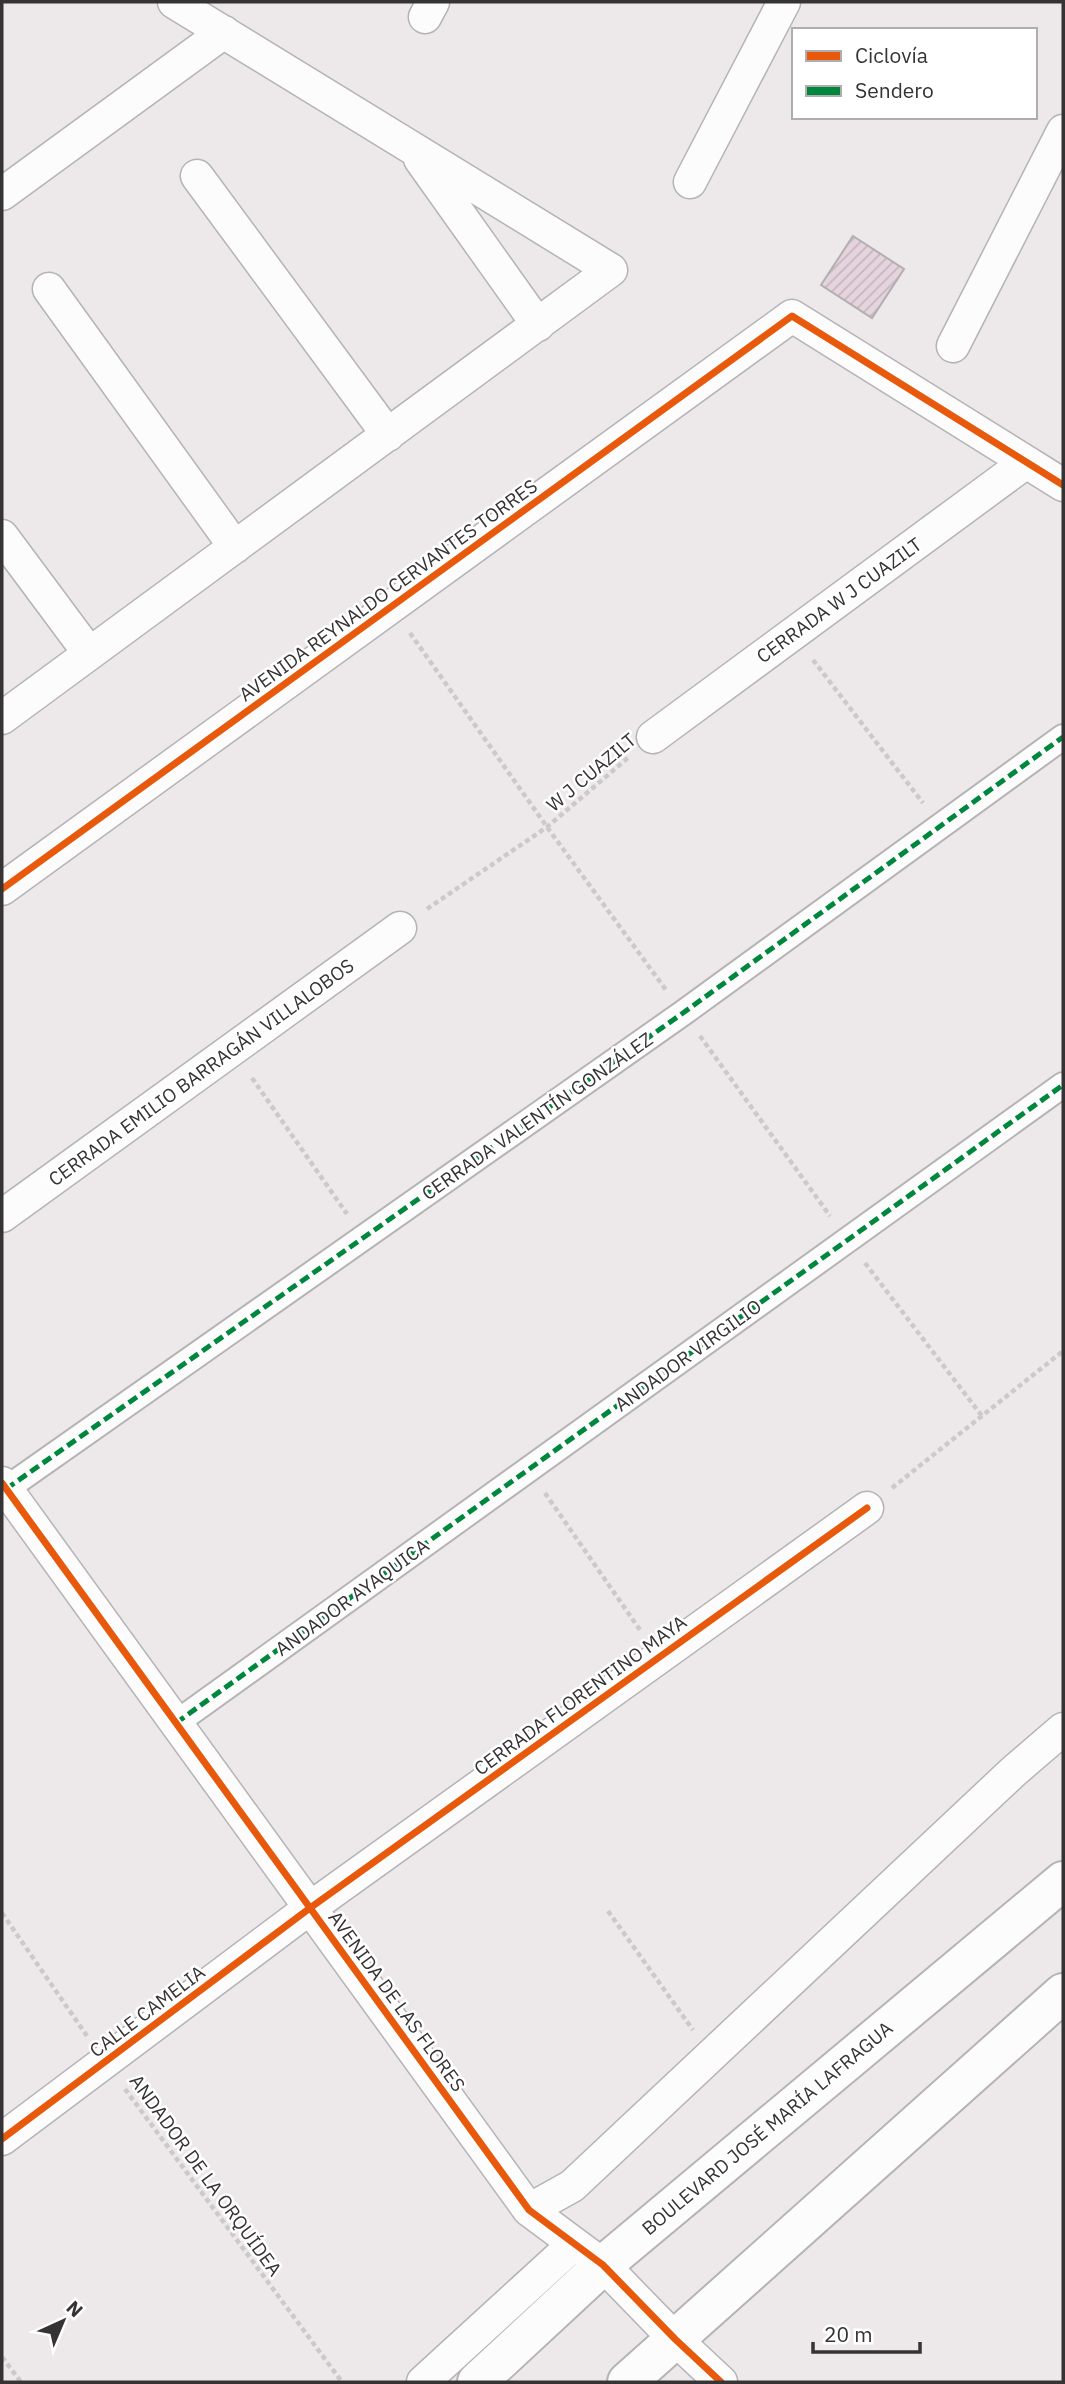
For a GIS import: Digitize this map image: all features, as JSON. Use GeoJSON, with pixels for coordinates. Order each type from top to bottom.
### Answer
{"type":"FeatureCollection","features":[{"type":"Feature","properties":{"kind":"main road","name":"BOULEVARD JOSÉ MARÍA LAFRAGUA"},"geometry":{"type":"LineString","coordinates":[[477,2382],[589,2254],[1063,1881]]}},
{"type":"Feature","properties":{"kind":"main road"},"geometry":{"type":"LineString","coordinates":[[627,2382],[1063,1993]]}},
{"type":"Feature","properties":{"kind":"street"},"geometry":{"type":"LineString","coordinates":[[2,718],[611,270],[174,2]]}},
{"type":"Feature","properties":{"kind":"street"},"geometry":{"type":"LineString","coordinates":[[690,182],[784,2]]}},
{"type":"Feature","properties":{"kind":"street"},"geometry":{"type":"LineString","coordinates":[[2,194],[224,32]]}},
{"type":"Feature","properties":{"kind":"street"},"geometry":{"type":"LineString","coordinates":[[953,346],[1063,131]]}},
{"type":"Feature","properties":{"kind":"street"},"geometry":{"type":"LineString","coordinates":[[413,149],[538,325]]}},
{"type":"Feature","properties":{"kind":"street"},"geometry":{"type":"LineString","coordinates":[[197,176],[388,435]]}},
{"type":"Feature","properties":{"kind":"street"},"geometry":{"type":"LineString","coordinates":[[49,289],[235,547]]}},
{"type":"Feature","properties":{"kind":"street","name":"AVENIDA REYNALDO CERVANTES TORRES"},"geometry":{"type":"LineString","coordinates":[[2,889],[792,316],[1025,463]]}},
{"type":"Feature","properties":{"kind":"street"},"geometry":{"type":"LineString","coordinates":[[1025,463],[1063,485]]}},
{"type":"Feature","properties":{"kind":"street","name":"CERRADA W J CUAZILT"},"geometry":{"type":"LineString","coordinates":[[653,737],[1025,463]]}},
{"type":"Feature","properties":{"kind":"street"},"geometry":{"type":"LineString","coordinates":[[2,536],[89,653]]}},
{"type":"Feature","properties":{"kind":"street","name":"CERRADA VALENTÍN GONZÁLEZ"},"geometry":{"type":"LineString","coordinates":[[4,1486],[683,1013],[1063,737]]}},
{"type":"Feature","properties":{"kind":"street","name":"CERRADA EMILIO BARRAGÁN VILLALOBOS"},"geometry":{"type":"LineString","coordinates":[[2,1216],[400,928]]}},
{"type":"Feature","properties":{"kind":"street","name":"ANDADOR VIRGILIO"},"geometry":{"type":"LineString","coordinates":[[529,1470],[1063,1085]]}},
{"type":"Feature","properties":{"kind":"street","name":"ANDADOR AYAQUICA"},"geometry":{"type":"LineString","coordinates":[[176,1723],[529,1470]]}},
{"type":"Feature","properties":{"kind":"street","name":"AVENIDA DE LAS FLORES"},"geometry":{"type":"LineString","coordinates":[[4,1486],[529,2210],[589,2254],[721,2382]]}},
{"type":"Feature","properties":{"kind":"street","name":"CERRADA FLORENTINO MAYA"},"geometry":{"type":"LineString","coordinates":[[310,1908],[867,1508]]}},
{"type":"Feature","properties":{"kind":"street"},"geometry":{"type":"LineString","coordinates":[[529,2210],[572,2186],[1013,1772],[1063,1729]]}},
{"type":"Feature","properties":{"kind":"street","name":"CALLE CAMELIA"},"geometry":{"type":"LineString","coordinates":[[2,2139],[310,1908]]}},
{"type":"Feature","properties":{"kind":"street"},"geometry":{"type":"LineString","coordinates":[[423,2382],[589,2254]]}},
{"type":"Feature","properties":{"kind":"path"},"geometry":{"type":"LineString","coordinates":[[793,634],[940,826]]}},
{"type":"Feature","properties":{"kind":"path"},"geometry":{"type":"LineString","coordinates":[[232,1049],[363,1238]]}},
{"type":"Feature","properties":{"kind":"path"},"geometry":{"type":"LineString","coordinates":[[867,1508],[1063,1351]]}},
{"type":"Feature","properties":{"kind":"path"},"geometry":{"type":"LineString","coordinates":[[529,1470],[659,1657]]}},
{"type":"Feature","properties":{"kind":"path"},"geometry":{"type":"LineString","coordinates":[[608,1911],[712,2056]]}},
{"type":"Feature","properties":{"kind":"path"},"geometry":{"type":"LineString","coordinates":[[2,2357],[21,2382]]}},
{"type":"Feature","properties":{"kind":"building"},"geometry":{"type":"Polygon","coordinates":[[[853,236],[904,269],[872,318],[821,285],[853,236]]]}},
{"type":"Feature","properties":{"kind":"marked path"},"geometry":{"type":"LineString","coordinates":[[6,1489],[683,1013],[1063,737]]}},
{"type":"Feature","properties":{"kind":"marked path"},"geometry":{"type":"LineString","coordinates":[[176,1723],[1063,1085]]}},
{"type":"Feature","properties":{"kind":"cycle path"},"geometry":{"type":"LineString","coordinates":[[2,889],[792,316],[1063,485]]}},
{"type":"Feature","properties":{"kind":"cycle path"},"geometry":{"type":"LineString","coordinates":[[2,1483],[529,2210],[603,2265],[721,2382]]}},
{"type":"Feature","properties":{"kind":"cycle path"},"geometry":{"type":"LineString","coordinates":[[2,2139],[310,1908],[867,1508]]}}]}
